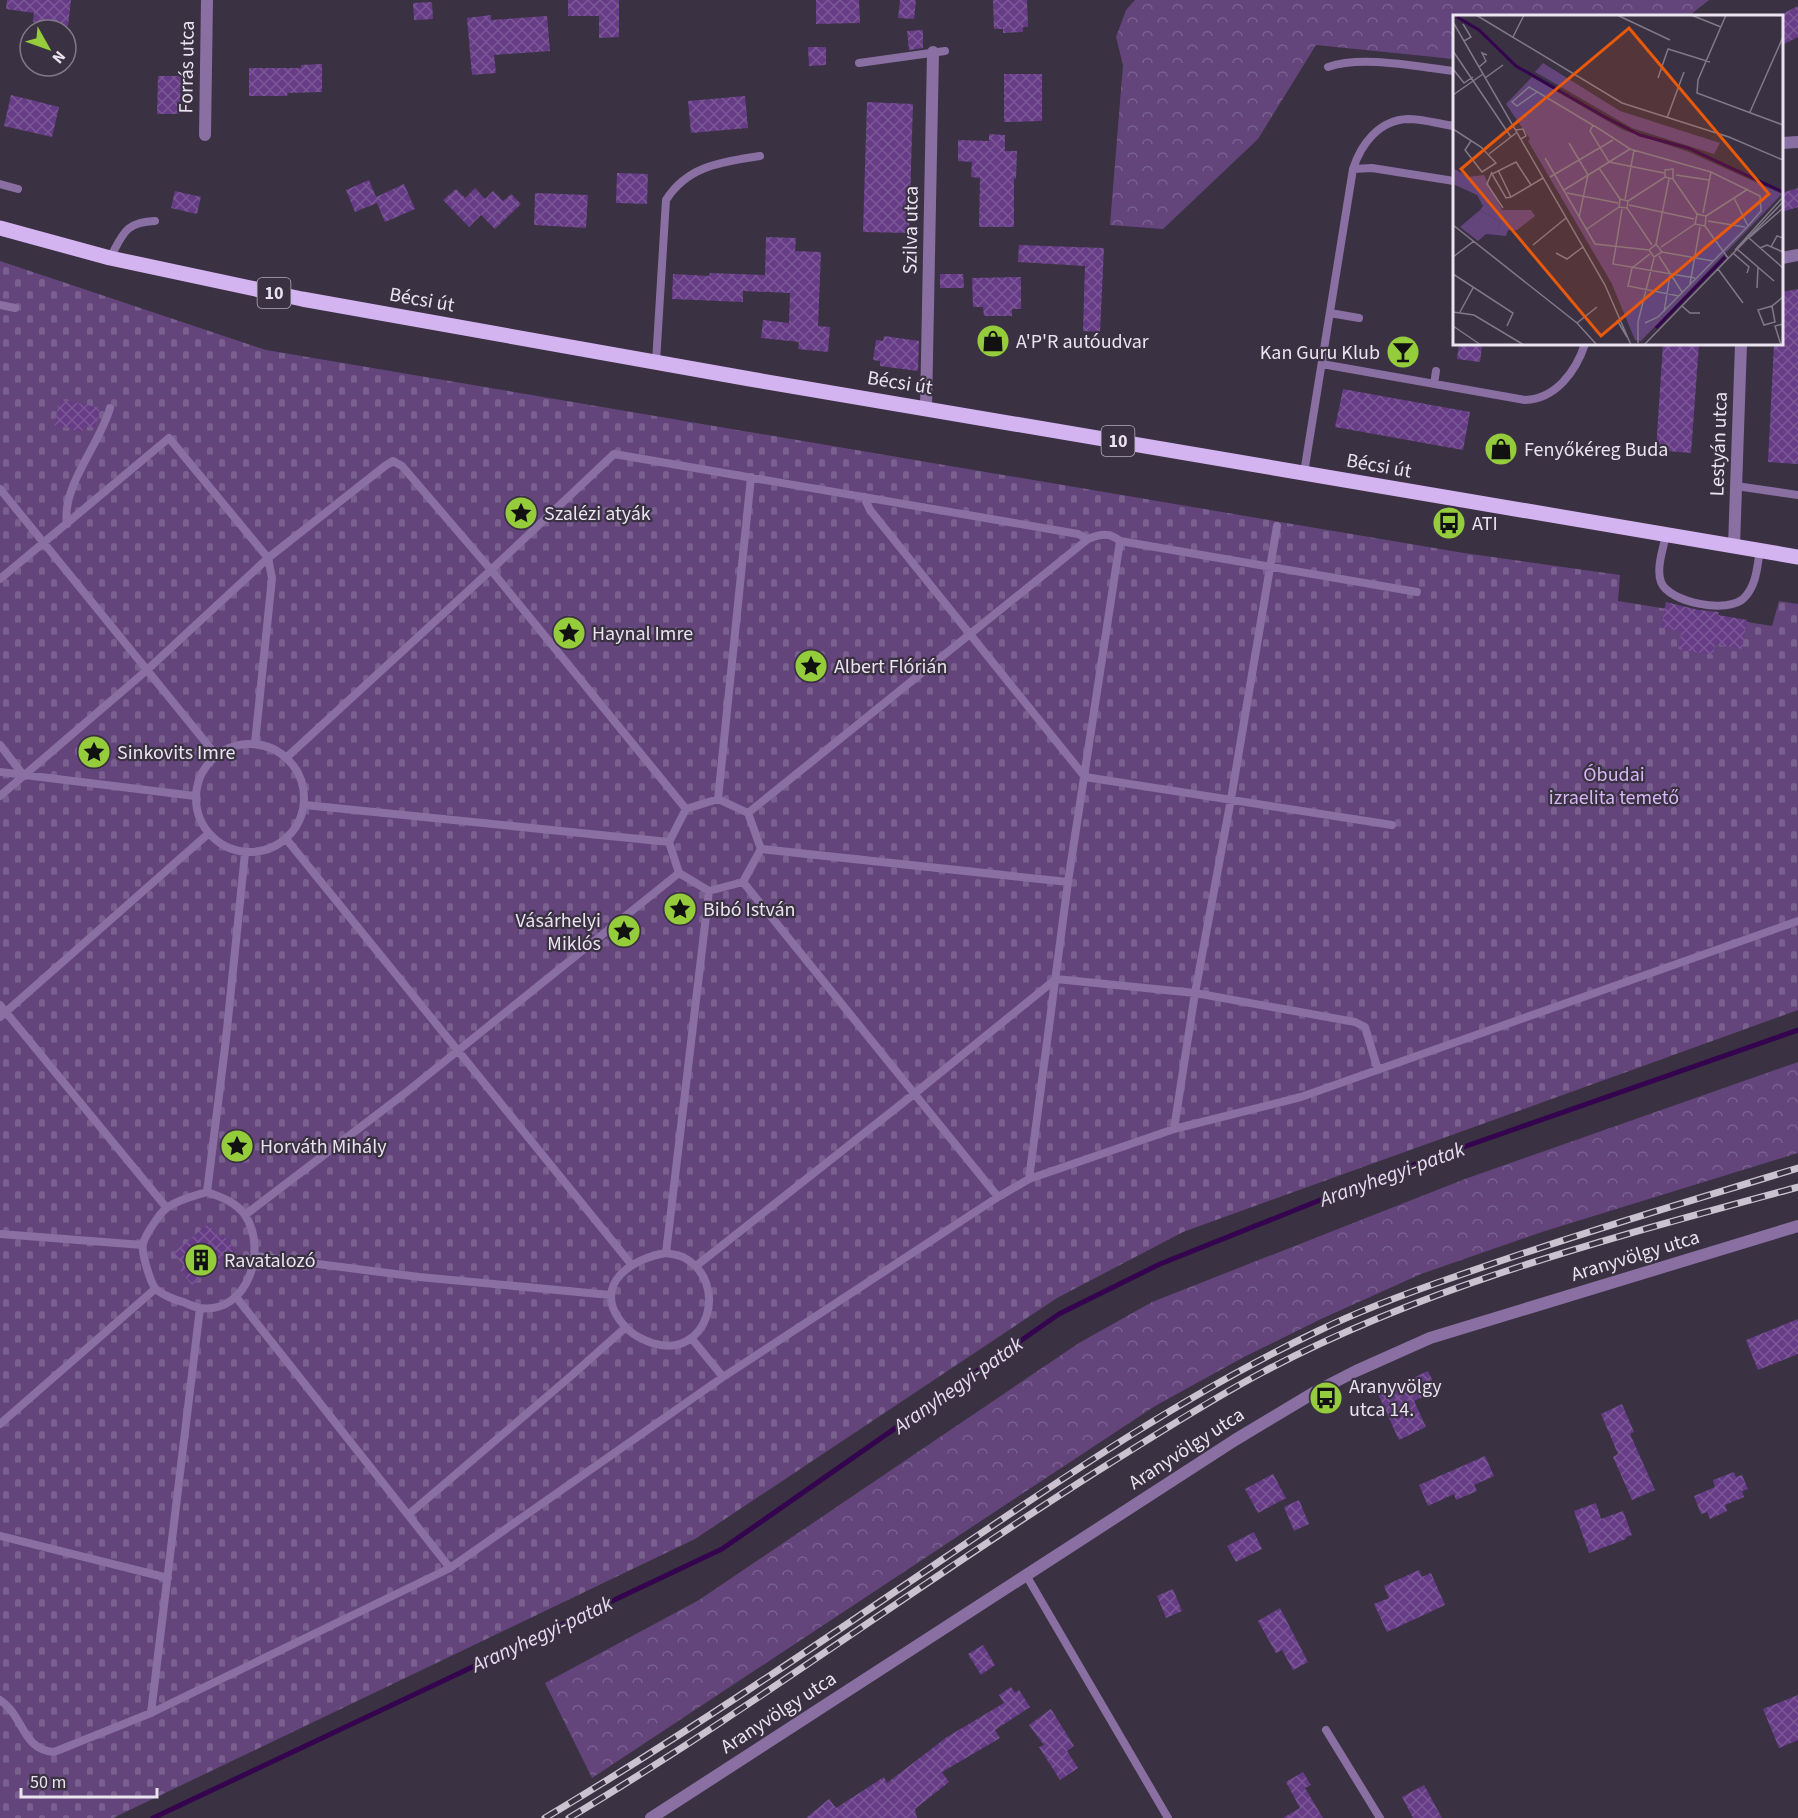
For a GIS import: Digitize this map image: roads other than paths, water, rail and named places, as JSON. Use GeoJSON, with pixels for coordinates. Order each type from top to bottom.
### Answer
{"type":"FeatureCollection","features":[{"type":"Feature","properties":{"kind":"main road","name":"Bécsi út"},"geometry":{"type":"LineString","coordinates":[[0,228],[110,258],[302,299],[656,362],[1798,557]]}},
{"type":"Feature","properties":{"kind":"street","name":"Forrás utca"},"geometry":{"type":"LineString","coordinates":[[205,135],[207,0]]}},
{"type":"Feature","properties":{"kind":"street","name":"Szilva utca"},"geometry":{"type":"LineString","coordinates":[[926,408],[939,51]]}},
{"type":"Feature","properties":{"kind":"street"},"geometry":{"type":"LineString","coordinates":[[1783,143],[1798,142]]}},
{"type":"Feature","properties":{"kind":"street"},"geometry":{"type":"LineString","coordinates":[[1783,258],[1798,255]]}},
{"type":"Feature","properties":{"kind":"street","name":"Lestyán utca"},"geometry":{"type":"LineString","coordinates":[[1734,546],[1741,345]]}},
{"type":"Feature","properties":{"kind":"street","name":"Aranyvölgy utca"},"geometry":{"type":"LineString","coordinates":[[651,1818],[1270,1418],[1356,1371],[1404,1349],[1462,1327],[1798,1226]]}},
{"type":"Feature","properties":{"kind":"lane"},"geometry":{"type":"LineString","coordinates":[[859,63],[939,51]]}},
{"type":"Feature","properties":{"kind":"lane"},"geometry":{"type":"LineString","coordinates":[[1328,67],[1343,61],[1360,61],[1453,71]]}},
{"type":"Feature","properties":{"kind":"lane"},"geometry":{"type":"LineString","coordinates":[[1304,473],[1353,169],[1364,144],[1373,134],[1395,121],[1409,119],[1453,126]]}},
{"type":"Feature","properties":{"kind":"lane"},"geometry":{"type":"LineString","coordinates":[[656,362],[666,200],[674,188],[711,165],[760,156]]}},
{"type":"Feature","properties":{"kind":"lane"},"geometry":{"type":"LineString","coordinates":[[1353,169],[1372,168],[1453,181]]}},
{"type":"Feature","properties":{"kind":"lane"},"geometry":{"type":"LineString","coordinates":[[0,184],[18,189]]}},
{"type":"Feature","properties":{"kind":"lane"},"geometry":{"type":"LineString","coordinates":[[110,258],[127,228],[140,222],[155,221]]}},
{"type":"Feature","properties":{"kind":"lane"},"geometry":{"type":"LineString","coordinates":[[0,305],[15,308]]}},
{"type":"Feature","properties":{"kind":"lane"},"geometry":{"type":"LineString","coordinates":[[1330,313],[1359,318]]}},
{"type":"Feature","properties":{"kind":"lane"},"geometry":{"type":"LineString","coordinates":[[1322,364],[1533,400],[1551,393],[1568,376],[1585,345]]}},
{"type":"Feature","properties":{"kind":"lane"},"geometry":{"type":"LineString","coordinates":[[1434,384],[1436,371]]}},
{"type":"Feature","properties":{"kind":"lane"},"geometry":{"type":"LineString","coordinates":[[67,524],[65,513],[72,488],[105,425],[110,408]]}},
{"type":"Feature","properties":{"kind":"lane"},"geometry":{"type":"LineString","coordinates":[[0,579],[169,438],[268,558],[272,578],[255,743]]}},
{"type":"Feature","properties":{"kind":"lane"},"geometry":{"type":"LineString","coordinates":[[287,757],[614,454],[1078,534],[1088,539]]}},
{"type":"Feature","properties":{"kind":"lane"},"geometry":{"type":"LineString","coordinates":[[0,796],[147,670],[268,558],[393,461],[402,466],[491,570],[686,809]]}},
{"type":"Feature","properties":{"kind":"lane"},"geometry":{"type":"LineString","coordinates":[[718,799],[751,477]]}},
{"type":"Feature","properties":{"kind":"lane"},"geometry":{"type":"LineString","coordinates":[[1736,486],[1798,495]]}},
{"type":"Feature","properties":{"kind":"lane"},"geometry":{"type":"LineString","coordinates":[[0,489],[216,755]]}},
{"type":"Feature","properties":{"kind":"lane"},"geometry":{"type":"LineString","coordinates":[[864,497],[870,510],[1085,777],[1392,825]]}},
{"type":"Feature","properties":{"kind":"lane"},"geometry":{"type":"LineString","coordinates":[[1174,1130],[1195,993],[1231,800],[1277,526]]}},
{"type":"Feature","properties":{"kind":"lane"},"geometry":{"type":"LineString","coordinates":[[748,813],[1088,539],[1101,534],[1114,536],[1120,541],[1417,592]]}},
{"type":"Feature","properties":{"kind":"lane"},"geometry":{"type":"LineString","coordinates":[[1666,536],[1660,576],[1665,589],[1681,599],[1724,607],[1738,603],[1750,591],[1754,583],[1760,550]]}},
{"type":"Feature","properties":{"kind":"lane"},"geometry":{"type":"LineString","coordinates":[[1029,1179],[1068,882],[1120,541]]}},
{"type":"Feature","properties":{"kind":"lane"},"geometry":{"type":"LineString","coordinates":[[255,743],[271,747],[287,757],[302,780],[305,805],[299,824],[286,840],[266,851],[245,853],[226,848],[208,834],[198,816],[195,796],[202,771],[216,755],[237,744],[255,743]]}},
{"type":"Feature","properties":{"kind":"lane"},"geometry":{"type":"LineString","coordinates":[[0,745],[24,776]]}},
{"type":"Feature","properties":{"kind":"lane"},"geometry":{"type":"LineString","coordinates":[[0,772],[195,796]]}},
{"type":"Feature","properties":{"kind":"lane"},"geometry":{"type":"LineString","coordinates":[[718,799],[748,813],[760,849],[742,882],[709,891],[679,873],[669,842],[686,809],[718,799]]}},
{"type":"Feature","properties":{"kind":"lane"},"geometry":{"type":"LineString","coordinates":[[305,805],[669,842]]}},
{"type":"Feature","properties":{"kind":"lane"},"geometry":{"type":"LineString","coordinates":[[166,1207],[2,1011],[208,834]]}},
{"type":"Feature","properties":{"kind":"lane"},"geometry":{"type":"LineString","coordinates":[[286,840],[632,1264]]}},
{"type":"Feature","properties":{"kind":"lane"},"geometry":{"type":"LineString","coordinates":[[760,849],[1068,882]]}},
{"type":"Feature","properties":{"kind":"lane"},"geometry":{"type":"LineString","coordinates":[[207,1192],[226,1039],[245,853]]}},
{"type":"Feature","properties":{"kind":"lane"},"geometry":{"type":"LineString","coordinates":[[245,1215],[458,1051],[679,873]]}},
{"type":"Feature","properties":{"kind":"lane"},"geometry":{"type":"LineString","coordinates":[[742,882],[998,1197]]}},
{"type":"Feature","properties":{"kind":"lane"},"geometry":{"type":"LineString","coordinates":[[666,1252],[709,891]]}},
{"type":"Feature","properties":{"kind":"lane"},"geometry":{"type":"LineString","coordinates":[[0,1700],[13,1712],[33,1744],[42,1751],[54,1752],[151,1713],[450,1568],[723,1377],[1029,1179],[1174,1130],[1301,1097],[1798,921]]}},
{"type":"Feature","properties":{"kind":"lane"},"geometry":{"type":"LineString","coordinates":[[696,1266],[914,1094],[1056,978],[1195,993],[1355,1022],[1365,1027],[1378,1070]]}},
{"type":"Feature","properties":{"kind":"lane"},"geometry":{"type":"LineString","coordinates":[[207,1192],[228,1200],[245,1215],[253,1236],[256,1256],[250,1277],[236,1297],[218,1307],[200,1308],[177,1301],[155,1289],[147,1270],[143,1245],[166,1207],[207,1192]]}},
{"type":"Feature","properties":{"kind":"lane"},"geometry":{"type":"LineString","coordinates":[[0,1234],[143,1245]]}},
{"type":"Feature","properties":{"kind":"lane"},"geometry":{"type":"LineString","coordinates":[[666,1252],[682,1257],[696,1266],[707,1285],[710,1308],[703,1326],[692,1339],[675,1345],[657,1344],[639,1338],[625,1328],[615,1314],[610,1295],[618,1278],[632,1264],[649,1255],[666,1252]]}},
{"type":"Feature","properties":{"kind":"lane"},"geometry":{"type":"LineString","coordinates":[[256,1256],[419,1277],[610,1295]]}},
{"type":"Feature","properties":{"kind":"lane"},"geometry":{"type":"LineString","coordinates":[[0,1424],[155,1289]]}},
{"type":"Feature","properties":{"kind":"lane"},"geometry":{"type":"LineString","coordinates":[[236,1297],[450,1568]]}},
{"type":"Feature","properties":{"kind":"lane"},"geometry":{"type":"LineString","coordinates":[[151,1713],[200,1308]]}},
{"type":"Feature","properties":{"kind":"lane"},"geometry":{"type":"LineString","coordinates":[[408,1515],[625,1328]]}},
{"type":"Feature","properties":{"kind":"lane"},"geometry":{"type":"LineString","coordinates":[[692,1339],[723,1377]]}},
{"type":"Feature","properties":{"kind":"lane"},"geometry":{"type":"LineString","coordinates":[[0,1536],[168,1578]]}},
{"type":"Feature","properties":{"kind":"lane"},"geometry":{"type":"LineString","coordinates":[[1026,1575],[1168,1818]]}},
{"type":"Feature","properties":{"kind":"lane"},"geometry":{"type":"LineString","coordinates":[[1326,1730],[1380,1818]]}},
{"type":"Feature","properties":{"kind":"waterway","name":"Aranyhegyi-patak"},"geometry":{"type":"LineString","coordinates":[[153,1818],[722,1549],[1059,1314],[1160,1264],[1378,1177],[1798,1030]]}},
{"type":"Feature","properties":{"kind":"railway"},"geometry":{"type":"LineString","coordinates":[[545,1818],[747,1690],[1082,1466],[1174,1408],[1269,1355],[1352,1315],[1422,1288],[1584,1233],[1798,1168]]}},
{"type":"Feature","properties":{"kind":"railway"},"geometry":{"type":"LineString","coordinates":[[569,1818],[772,1688],[1039,1508],[1185,1417],[1263,1372],[1327,1341],[1458,1288],[1593,1244],[1798,1187]]}},
{"type":"Feature","properties":{"kind":"place","name":"A'P'R autóudvar"},"geometry":{"type":"Point","coordinates":[993,341]}},
{"type":"Feature","properties":{"kind":"place","name":"Kan Guru Klub"},"geometry":{"type":"Point","coordinates":[1403,352]}},
{"type":"Feature","properties":{"kind":"place","name":"Fenyőkéreg Buda"},"geometry":{"type":"Point","coordinates":[1501,449]}},
{"type":"Feature","properties":{"kind":"place","name":"Szalézi atyák"},"geometry":{"type":"Point","coordinates":[521,513]}},
{"type":"Feature","properties":{"kind":"place","name":"ATI"},"geometry":{"type":"Point","coordinates":[1449,523]}},
{"type":"Feature","properties":{"kind":"place","name":"Haynal Imre"},"geometry":{"type":"Point","coordinates":[569,633]}},
{"type":"Feature","properties":{"kind":"place","name":"Albert Flórián"},"geometry":{"type":"Point","coordinates":[811,666]}},
{"type":"Feature","properties":{"kind":"place","name":"Sinkovits Imre"},"geometry":{"type":"Point","coordinates":[94,752]}},
{"type":"Feature","properties":{"kind":"place","name":"Bibó István"},"geometry":{"type":"Point","coordinates":[680,909]}},
{"type":"Feature","properties":{"kind":"place","name":"Vásárhelyi Miklós"},"geometry":{"type":"Point","coordinates":[624,931]}},
{"type":"Feature","properties":{"kind":"place","name":"Horváth Mihály"},"geometry":{"type":"Point","coordinates":[237,1146]}},
{"type":"Feature","properties":{"kind":"place","name":"Ravatalozó"},"geometry":{"type":"Point","coordinates":[201,1260]}},
{"type":"Feature","properties":{"kind":"place","name":"Aranyvölgy utca 14."},"geometry":{"type":"Point","coordinates":[1326,1398]}},
{"type":"Feature","properties":{"kind":"park label","name":"Óbudai izraelita temető"},"geometry":{"type":"Point","coordinates":[1614,786]}}]}
